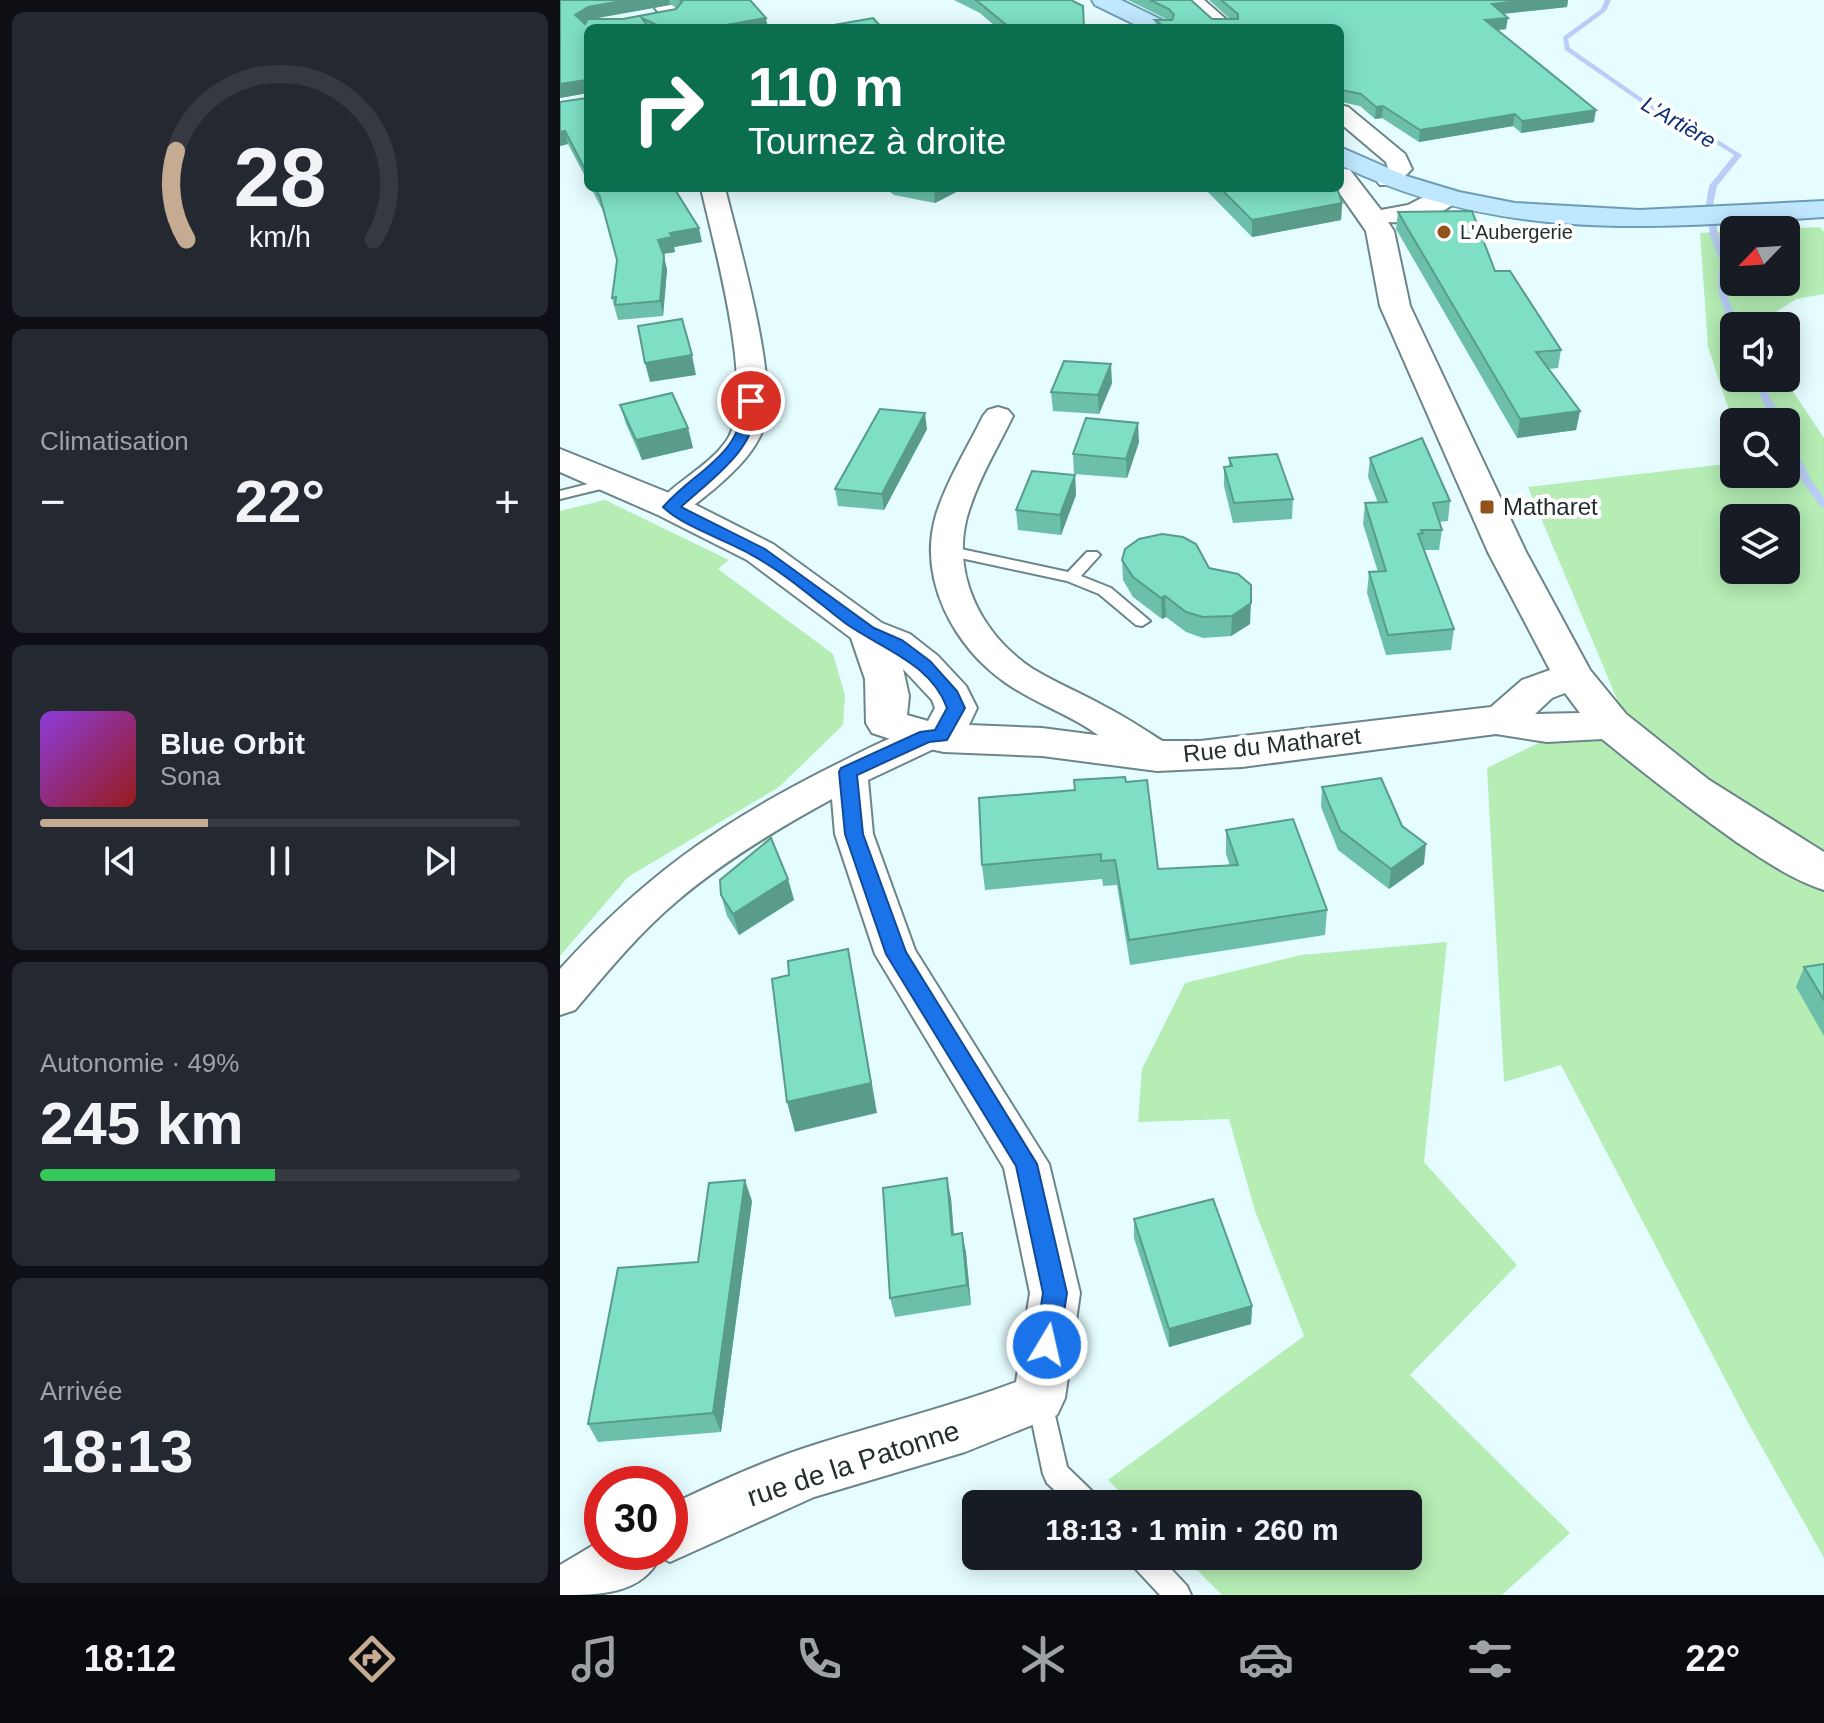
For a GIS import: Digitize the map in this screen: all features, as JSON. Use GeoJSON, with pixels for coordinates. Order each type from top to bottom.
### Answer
{"type":"FeatureCollection","features":[{"type":"Feature","properties":{"kind":"main road"},"geometry":{"type":"LineString","coordinates":[[1103,0],[1152,24]]}},
{"type":"Feature","properties":{"kind":"main road"},"geometry":{"type":"LineString","coordinates":[[1344,157],[1388,180],[1416,189],[1521,212],[1571,217],[1663,217],[1824,209]]}},
{"type":"Feature","properties":{"kind":"street"},"geometry":{"type":"LineString","coordinates":[[1192,0],[1221,24]]}},
{"type":"Feature","properties":{"kind":"street"},"geometry":{"type":"LineString","coordinates":[[644,19],[671,14]]}},
{"type":"Feature","properties":{"kind":"street"},"geometry":{"type":"LineString","coordinates":[[1344,115],[1397,159],[1400,169],[1361,201]]}},
{"type":"Feature","properties":{"kind":"street"},"geometry":{"type":"LineString","coordinates":[[1344,181],[1361,201],[1386,222],[1395,306],[1507,552],[1573,676],[1611,724],[1694,791],[1782,850],[1824,873]]}},
{"type":"Feature","properties":{"kind":"street"},"geometry":{"type":"LineString","coordinates":[[1386,222],[1416,189]]}},
{"type":"Feature","properties":{"kind":"street"},"geometry":{"type":"LineString","coordinates":[[671,507],[733,453],[750,423],[752,379],[714,192]]}},
{"type":"Feature","properties":{"kind":"street"},"geometry":{"type":"LineString","coordinates":[[1386,222],[1414,213],[1445,197]]}},
{"type":"Feature","properties":{"kind":"street"},"geometry":{"type":"LineString","coordinates":[[998,416],[955,506],[947,551],[948,572],[957,603],[991,654],[1019,676],[1095,716],[1159,756]]}},
{"type":"Feature","properties":{"kind":"street","name":"Rue du Matharet"},"geometry":{"type":"LineString","coordinates":[[560,459],[671,507],[760,552],[868,632],[896,643],[924,665],[951,695]]}},
{"type":"Feature","properties":{"kind":"street"},"geometry":{"type":"LineString","coordinates":[[868,632],[885,674],[888,712],[848,772],[854,834],[896,954],[1026,1164],[1055,1293],[1039,1398]]}},
{"type":"Feature","properties":{"kind":"street"},"geometry":{"type":"LineString","coordinates":[[1502,720],[1537,689],[1573,676]]}},
{"type":"Feature","properties":{"kind":"street","name":"Rue du Matharet"},"geometry":{"type":"LineString","coordinates":[[1042,742],[990,710],[951,695],[914,692],[888,712],[934,736],[973,741],[1042,742],[1159,756],[1281,748],[1422,727],[1502,720],[1538,728],[1611,724]]}},
{"type":"Feature","properties":{"kind":"street"},"geometry":{"type":"LineString","coordinates":[[560,998],[599,952],[662,891],[722,848],[848,772],[934,736],[956,708],[951,695]]}},
{"type":"Feature","properties":{"kind":"street","name":"rue de la Patonne"},"geometry":{"type":"LineString","coordinates":[[688,1525],[738,1501],[814,1471],[965,1427],[1039,1398]]}},
{"type":"Feature","properties":{"kind":"street"},"geometry":{"type":"LineString","coordinates":[[564,1595],[605,1570]]}},
{"type":"Feature","properties":{"kind":"lane"},"geometry":{"type":"LineString","coordinates":[[560,495],[612,482]]}},
{"type":"Feature","properties":{"kind":"lane"},"geometry":{"type":"LineString","coordinates":[[947,551],[1071,577],[1105,591],[1142,621]]}},
{"type":"Feature","properties":{"kind":"lane"},"geometry":{"type":"LineString","coordinates":[[1071,577],[1092,555]]}},
{"type":"Feature","properties":{"kind":"lane"},"geometry":{"type":"LineString","coordinates":[[1039,1398],[1056,1474],[1073,1490]]}},
{"type":"Feature","properties":{"kind":"lane"},"geometry":{"type":"LineString","coordinates":[[1154,1570],[1178,1595]]}},
{"type":"Feature","properties":{"kind":"green space"},"geometry":{"type":"Polygon","coordinates":[[[1820,227],[1824,232],[1824,294],[1796,299],[1776,312],[1720,312],[1720,383],[1708,347],[1700,233],[1720,232],[1720,296],[1800,296],[1800,228],[1820,227]]]}},
{"type":"Feature","properties":{"kind":"green space"},"geometry":{"type":"Polygon","coordinates":[[[1723,392],[1793,392],[1824,438],[1824,1558],[1746,1419],[1561,1065],[1504,1082],[1487,768],[1619,704],[1528,487],[1720,465],[1720,488],[1800,488],[1800,408],[1728,408],[1723,392]]]}},
{"type":"Feature","properties":{"kind":"green space"},"geometry":{"type":"Polygon","coordinates":[[[605,500],[729,560],[718,569],[833,654],[845,695],[843,725],[779,787],[628,877],[560,956],[560,511],[605,500]]]}},
{"type":"Feature","properties":{"kind":"green space"},"geometry":{"type":"Polygon","coordinates":[[[1447,942],[1424,1162],[1517,1265],[1410,1375],[1570,1533],[1502,1595],[1222,1595],[1197,1570],[1422,1570],[1422,1490],[1118,1490],[1108,1480],[1304,1336],[1255,1211],[1229,1119],[1138,1122],[1142,1069],[1185,983],[1301,955],[1447,942]]]}},
{"type":"Feature","properties":{"kind":"building"},"geometry":{"type":"Polygon","coordinates":[[[560,0],[627,0],[588,7],[575,15],[585,24],[584,80],[560,84],[560,0]]]}},
{"type":"Feature","properties":{"kind":"building"},"geometry":{"type":"Polygon","coordinates":[[[680,0],[750,0],[766,18],[732,24],[655,24],[642,18],[646,24],[585,24],[588,19],[623,19],[676,9],[682,2],[680,0]]]}},
{"type":"Feature","properties":{"kind":"building"},"geometry":{"type":"Polygon","coordinates":[[[976,0],[1071,0],[1083,6],[1084,24],[1005,24],[976,0]]]}},
{"type":"Feature","properties":{"kind":"building"},"geometry":{"type":"Polygon","coordinates":[[[1150,0],[1191,0],[1212,19],[1238,19],[1238,14],[1221,0],[1528,0],[1492,4],[1508,18],[1485,20],[1596,110],[1522,121],[1515,114],[1420,130],[1383,106],[1376,107],[1361,94],[1344,91],[1344,24],[1160,24],[1155,20],[1172,20],[1174,15],[1169,9],[1150,0]]]}},
{"type":"Feature","properties":{"kind":"building"},"geometry":{"type":"Polygon","coordinates":[[[873,18],[878,24],[839,24],[873,18]]]}},
{"type":"Feature","properties":{"kind":"building"},"geometry":{"type":"Polygon","coordinates":[[[584,98],[584,167],[565,131],[560,132],[560,102],[584,98]]]}},
{"type":"Feature","properties":{"kind":"building"},"geometry":{"type":"Polygon","coordinates":[[[597,192],[676,192],[699,228],[670,233],[672,237],[658,240],[664,256],[660,301],[615,305],[616,297],[612,298],[617,260],[597,192]]]}},
{"type":"Feature","properties":{"kind":"building"},"geometry":{"type":"Polygon","coordinates":[[[1224,192],[1338,192],[1342,203],[1252,220],[1224,192]]]}},
{"type":"Feature","properties":{"kind":"building"},"geometry":{"type":"Polygon","coordinates":[[[1472,211],[1495,271],[1510,271],[1561,350],[1536,352],[1580,411],[1520,419],[1398,212],[1472,211]]]}},
{"type":"Feature","properties":{"kind":"building"},"geometry":{"type":"Polygon","coordinates":[[[682,319],[692,355],[645,363],[638,326],[682,319]]]}},
{"type":"Feature","properties":{"kind":"building"},"geometry":{"type":"Polygon","coordinates":[[[1064,361],[1111,364],[1098,395],[1051,392],[1064,361]]]}},
{"type":"Feature","properties":{"kind":"building"},"geometry":{"type":"Polygon","coordinates":[[[672,393],[688,428],[636,440],[620,405],[672,393]]]}},
{"type":"Feature","properties":{"kind":"building"},"geometry":{"type":"Polygon","coordinates":[[[880,409],[925,413],[882,494],[835,489],[880,409]]]}},
{"type":"Feature","properties":{"kind":"building"},"geometry":{"type":"Polygon","coordinates":[[[1086,418],[1138,423],[1126,459],[1073,454],[1086,418]]]}},
{"type":"Feature","properties":{"kind":"building"},"geometry":{"type":"Polygon","coordinates":[[[1422,438],[1450,501],[1433,503],[1442,530],[1421,530],[1423,533],[1418,534],[1454,629],[1388,635],[1369,572],[1386,571],[1365,503],[1387,502],[1370,458],[1422,438]]]}},
{"type":"Feature","properties":{"kind":"building"},"geometry":{"type":"Polygon","coordinates":[[[1277,454],[1293,499],[1234,503],[1224,467],[1232,466],[1229,458],[1277,454]]]}},
{"type":"Feature","properties":{"kind":"building"},"geometry":{"type":"Polygon","coordinates":[[[1032,471],[1075,475],[1060,515],[1016,510],[1032,471]]]}},
{"type":"Feature","properties":{"kind":"building"},"geometry":{"type":"Polygon","coordinates":[[[1162,534],[1183,537],[1196,544],[1209,568],[1238,574],[1251,585],[1251,603],[1232,616],[1203,617],[1186,612],[1165,596],[1161,598],[1133,577],[1122,560],[1125,549],[1139,539],[1162,534]]]}},
{"type":"Feature","properties":{"kind":"building"},"geometry":{"type":"Polygon","coordinates":[[[1125,777],[1126,782],[1147,780],[1158,869],[1238,865],[1226,830],[1293,819],[1327,910],[1129,940],[1115,860],[1101,861],[1101,854],[982,865],[979,798],[1075,790],[1074,780],[1125,777]]]}},
{"type":"Feature","properties":{"kind":"building"},"geometry":{"type":"Polygon","coordinates":[[[1381,778],[1402,826],[1426,844],[1391,869],[1340,830],[1322,787],[1381,778]]]}},
{"type":"Feature","properties":{"kind":"building"},"geometry":{"type":"Polygon","coordinates":[[[771,838],[788,879],[733,914],[721,895],[720,880],[771,838]]]}},
{"type":"Feature","properties":{"kind":"building"},"geometry":{"type":"Polygon","coordinates":[[[848,949],[871,1083],[787,1102],[772,979],[789,975],[788,961],[848,949]]]}},
{"type":"Feature","properties":{"kind":"building"},"geometry":{"type":"Polygon","coordinates":[[[1824,964],[1824,1000],[1804,967],[1824,964]]]}},
{"type":"Feature","properties":{"kind":"building"},"geometry":{"type":"Polygon","coordinates":[[[947,1178],[952,1235],[962,1233],[967,1285],[890,1298],[883,1188],[947,1178]]]}},
{"type":"Feature","properties":{"kind":"building"},"geometry":{"type":"Polygon","coordinates":[[[745,1180],[713,1413],[588,1424],[618,1268],[698,1262],[709,1183],[745,1180]]]}},
{"type":"Feature","properties":{"kind":"building"},"geometry":{"type":"Polygon","coordinates":[[[1213,1199],[1252,1306],[1169,1329],[1134,1219],[1213,1199]]]}},
{"type":"Feature","properties":{"kind":"waterway","name":"L'Artière"},"geometry":{"type":"LineString","coordinates":[[1608,0],[1604,10],[1565,38],[1567,49],[1654,109],[1687,123],[1738,155],[1721,174],[1710,194],[1714,235],[1724,261],[1723,295],[1729,312]]}},
{"type":"Feature","properties":{"kind":"waterway","name":"L'Artière"},"geometry":{"type":"LineString","coordinates":[[1763,392],[1771,408]]}},
{"type":"Feature","properties":{"kind":"waterway","name":"L'Artière"},"geometry":{"type":"LineString","coordinates":[[1800,468],[1824,505]]}},
{"type":"Feature","properties":{"kind":"place","name":"L'Aubergerie"},"geometry":{"type":"Point","coordinates":[1444,232]}},
{"type":"Feature","properties":{"kind":"place","name":"Matharet"},"geometry":{"type":"Point","coordinates":[1487,507]}},
{"type":"Feature","properties":{"kind":"route"},"geometry":{"type":"LineString","coordinates":[[751,401],[750,423],[733,453],[671,507],[760,552],[868,632],[896,643],[924,665],[951,695],[956,708],[954,716],[940,736],[927,737],[848,772],[854,834],[896,954],[1026,1164],[1055,1293],[1047,1345]]}}]}
